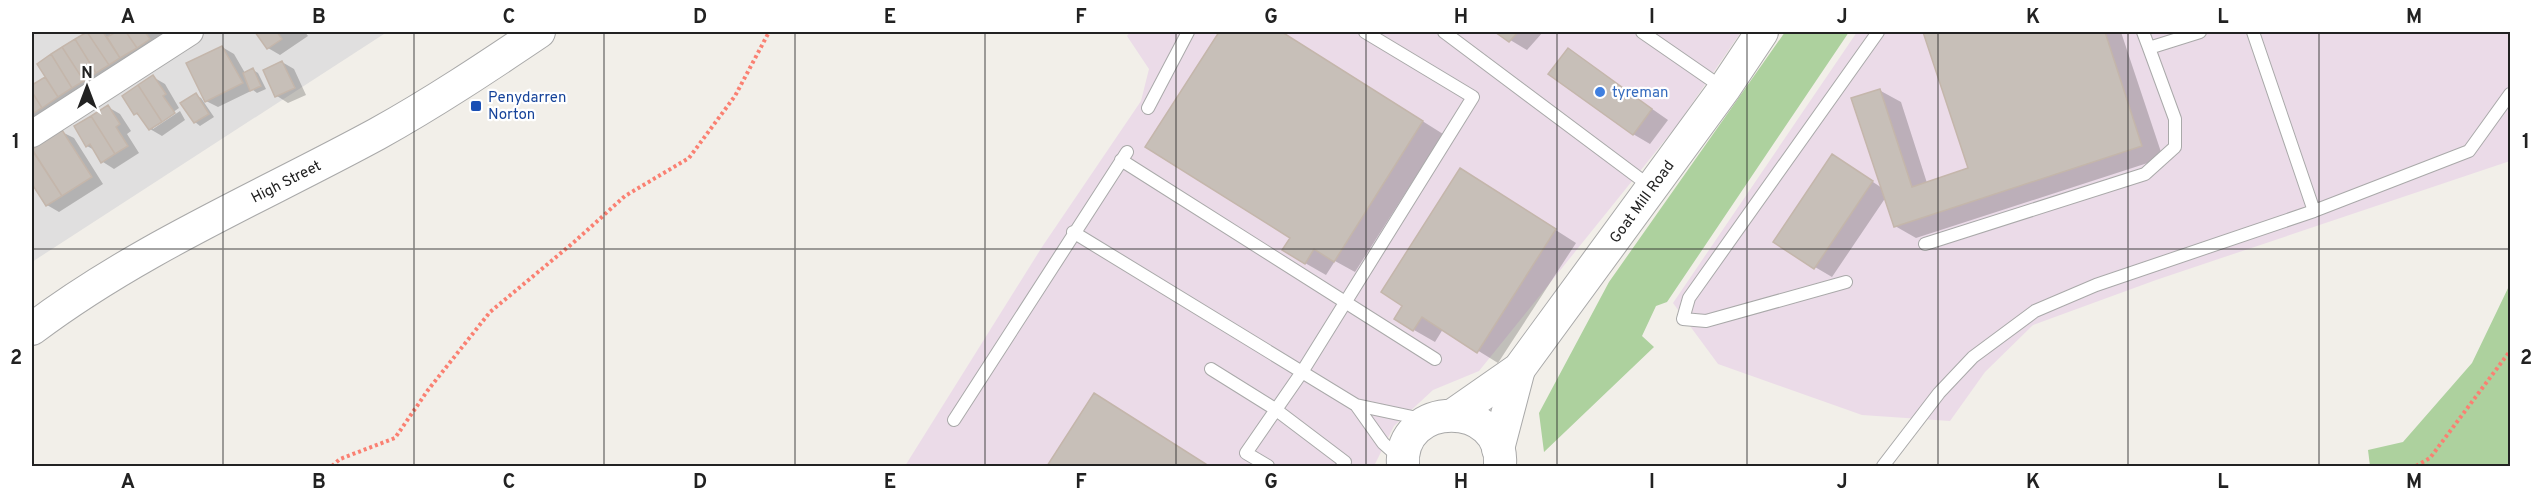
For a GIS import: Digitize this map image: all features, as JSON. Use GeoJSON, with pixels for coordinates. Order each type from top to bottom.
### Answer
{"type":"FeatureCollection","features":[{"type":"Feature","properties":{"kind":"street"},"geometry":{"type":"LineString","coordinates":[[32,134],[190,32]]}},
{"type":"Feature","properties":{"kind":"street","name":"High Street"},"geometry":{"type":"LineString","coordinates":[[32,328],[122,269],[379,133],[540,32]]}},
{"type":"Feature","properties":{"kind":"street","name":"Goat Mill Road"},"geometry":{"type":"LineString","coordinates":[[1403,464],[1411,437],[1519,369],[1724,89],[1762,32]]}},
{"type":"Feature","properties":{"kind":"street","name":"Goat Mill Road"},"geometry":{"type":"LineString","coordinates":[[1501,461],[1519,369]]}},
{"type":"Feature","properties":{"kind":"street"},"geometry":{"type":"LineString","coordinates":[[1441,418],[1465,416],[1485,428],[1501,461]]}},
{"type":"Feature","properties":{"kind":"lane"},"geometry":{"type":"LineString","coordinates":[[1148,108],[1188,32]]}},
{"type":"Feature","properties":{"kind":"lane"},"geometry":{"type":"LineString","coordinates":[[1269,466],[1246,453],[1302,372],[1473,97],[1365,32]]}},
{"type":"Feature","properties":{"kind":"lane"},"geometry":{"type":"LineString","coordinates":[[1444,32],[1652,187]]}},
{"type":"Feature","properties":{"kind":"lane"},"geometry":{"type":"LineString","coordinates":[[1642,32],[1724,89]]}},
{"type":"Feature","properties":{"kind":"lane"},"geometry":{"type":"LineString","coordinates":[[1846,282],[1707,321],[1683,319],[1689,298],[1878,32]]}},
{"type":"Feature","properties":{"kind":"lane"},"geometry":{"type":"LineString","coordinates":[[1925,244],[2145,174],[2175,147],[2175,119],[2143,32]]}},
{"type":"Feature","properties":{"kind":"lane"},"geometry":{"type":"LineString","coordinates":[[2149,48],[2200,32]]}},
{"type":"Feature","properties":{"kind":"lane"},"geometry":{"type":"LineString","coordinates":[[2253,32],[2314,212]]}},
{"type":"Feature","properties":{"kind":"lane"},"geometry":{"type":"LineString","coordinates":[[1883,466],[1940,393],[1973,357],[2035,311],[2096,285],[2314,212],[2469,151],[2511,94]]}},
{"type":"Feature","properties":{"kind":"lane"},"geometry":{"type":"LineString","coordinates":[[954,420],[1124,156],[1435,359]]}},
{"type":"Feature","properties":{"kind":"lane"},"geometry":{"type":"LineString","coordinates":[[1073,232],[1356,405],[1441,418]]}},
{"type":"Feature","properties":{"kind":"lane"},"geometry":{"type":"LineString","coordinates":[[1211,369],[1275,409],[1345,462],[1342,466]]}},
{"type":"Feature","properties":{"kind":"lane"},"geometry":{"type":"LineString","coordinates":[[1356,405],[1383,443],[1403,464]]}},
{"type":"Feature","properties":{"kind":"path"},"geometry":{"type":"LineString","coordinates":[[332,466],[340,459],[395,438],[490,312],[625,196],[689,158],[735,96],[769,32]]}},
{"type":"Feature","properties":{"kind":"path"},"geometry":{"type":"LineString","coordinates":[[2416,466],[2430,458],[2511,351]]}},
{"type":"Feature","properties":{"kind":"shaded area"},"geometry":{"type":"Polygon","coordinates":[[[32,32],[387,32],[32,262],[32,32]]]}},
{"type":"Feature","properties":{"kind":"shaded area"},"geometry":{"type":"Polygon","coordinates":[[[1130,32],[1741,32],[1678,124],[1479,371],[1433,390],[1394,426],[1374,466],[905,466],[1042,247],[1141,101],[1149,69],[1127,36],[1130,32]]]}},
{"type":"Feature","properties":{"kind":"shaded area"},"geometry":{"type":"Polygon","coordinates":[[[1857,32],[2510,32],[2510,161],[2156,280],[2033,325],[1985,372],[1950,421],[1862,415],[1718,364],[1673,303],[1857,32]]]}},
{"type":"Feature","properties":{"kind":"green space"},"geometry":{"type":"Polygon","coordinates":[[[1785,32],[1849,32],[1667,302],[1656,306],[1642,336],[1654,347],[1544,452],[1539,413],[1609,282],[1785,32]]]}},
{"type":"Feature","properties":{"kind":"green space"},"geometry":{"type":"Polygon","coordinates":[[[2510,284],[2510,466],[2370,466],[2368,450],[2403,442],[2472,363],[2510,284]]]}},
{"type":"Feature","properties":{"kind":"building"},"geometry":{"type":"Polygon","coordinates":[[[87,32],[103,32],[120,58],[109,65],[87,32]]]}},
{"type":"Feature","properties":{"kind":"building"},"geometry":{"type":"Polygon","coordinates":[[[87,32],[109,65],[96,73],[75,39],[87,32]]]}},
{"type":"Feature","properties":{"kind":"building"},"geometry":{"type":"Polygon","coordinates":[[[116,32],[126,32],[137,48],[120,58],[107,37],[116,32]]]}},
{"type":"Feature","properties":{"kind":"building"},"geometry":{"type":"Polygon","coordinates":[[[126,32],[145,32],[150,39],[137,48],[126,32]]]}},
{"type":"Feature","properties":{"kind":"building"},"geometry":{"type":"Polygon","coordinates":[[[255,32],[277,32],[282,39],[267,49],[255,32]]]}},
{"type":"Feature","properties":{"kind":"building"},"geometry":{"type":"Polygon","coordinates":[[[1219,32],[1282,32],[1423,121],[1334,262],[1314,249],[1305,264],[1282,250],[1290,238],[1145,147],[1219,32]]]}},
{"type":"Feature","properties":{"kind":"building"},"geometry":{"type":"Polygon","coordinates":[[[1495,32],[1518,32],[1509,42],[1495,32]]]}},
{"type":"Feature","properties":{"kind":"building"},"geometry":{"type":"Polygon","coordinates":[[[1923,32],[2105,32],[2142,146],[1894,227],[1851,98],[1880,89],[1912,187],[1968,168],[1923,32]]]}},
{"type":"Feature","properties":{"kind":"building"},"geometry":{"type":"Polygon","coordinates":[[[75,39],[96,73],[84,81],[62,47],[75,39]]]}},
{"type":"Feature","properties":{"kind":"building"},"geometry":{"type":"Polygon","coordinates":[[[222,46],[243,83],[205,102],[186,63],[222,46]]]}},
{"type":"Feature","properties":{"kind":"building"},"geometry":{"type":"Polygon","coordinates":[[[62,47],[84,81],[72,88],[51,54],[62,47]]]}},
{"type":"Feature","properties":{"kind":"building","name":"tyreman"},"geometry":{"type":"Polygon","coordinates":[[[1568,48],[1652,109],[1633,135],[1548,74],[1568,48]]]}},
{"type":"Feature","properties":{"kind":"building"},"geometry":{"type":"Polygon","coordinates":[[[51,54],[72,88],[58,97],[37,64],[51,54]]]}},
{"type":"Feature","properties":{"kind":"building"},"geometry":{"type":"Polygon","coordinates":[[[282,61],[295,88],[275,97],[263,70],[282,61]]]}},
{"type":"Feature","properties":{"kind":"building"},"geometry":{"type":"Polygon","coordinates":[[[253,68],[261,86],[250,91],[243,73],[253,68]]]}},
{"type":"Feature","properties":{"kind":"building"},"geometry":{"type":"Polygon","coordinates":[[[153,75],[166,94],[163,96],[175,113],[162,122],[138,85],[153,75]]]}},
{"type":"Feature","properties":{"kind":"building"},"geometry":{"type":"Polygon","coordinates":[[[45,77],[58,97],[42,108],[32,92],[32,85],[45,77]]]}},
{"type":"Feature","properties":{"kind":"building"},"geometry":{"type":"Polygon","coordinates":[[[138,85],[162,122],[149,130],[137,113],[134,115],[122,96],[138,85]]]}},
{"type":"Feature","properties":{"kind":"building"},"geometry":{"type":"Polygon","coordinates":[[[32,92],[42,108],[32,114],[32,92]]]}},
{"type":"Feature","properties":{"kind":"building"},"geometry":{"type":"Polygon","coordinates":[[[196,93],[209,114],[194,123],[180,103],[196,93]]]}},
{"type":"Feature","properties":{"kind":"building"},"geometry":{"type":"Polygon","coordinates":[[[108,105],[120,124],[116,127],[128,146],[115,154],[91,116],[108,105]]]}},
{"type":"Feature","properties":{"kind":"building"},"geometry":{"type":"Polygon","coordinates":[[[91,116],[115,154],[101,163],[90,144],[86,147],[74,126],[91,116]]]}},
{"type":"Feature","properties":{"kind":"building"},"geometry":{"type":"Polygon","coordinates":[[[62,130],[92,177],[62,196],[32,149],[62,130]]]}},
{"type":"Feature","properties":{"kind":"building"},"geometry":{"type":"Polygon","coordinates":[[[34,153],[62,196],[46,206],[32,184],[32,155],[34,153]]]}},
{"type":"Feature","properties":{"kind":"building"},"geometry":{"type":"Polygon","coordinates":[[[1832,154],[1873,181],[1814,269],[1773,242],[1832,154]]]}},
{"type":"Feature","properties":{"kind":"building"},"geometry":{"type":"Polygon","coordinates":[[[1460,168],[1556,229],[1477,353],[1422,317],[1413,331],[1394,319],[1402,306],[1381,292],[1460,168]]]}},
{"type":"Feature","properties":{"kind":"building"},"geometry":{"type":"Polygon","coordinates":[[[1094,393],[1209,466],[1047,466],[1094,393]]]}},
{"type":"Feature","properties":{"kind":"place","name":"tyreman"},"geometry":{"type":"Point","coordinates":[1600,92]}},
{"type":"Feature","properties":{"kind":"place","name":"Penydarren Norton"},"geometry":{"type":"Point","coordinates":[476,106]}}]}
